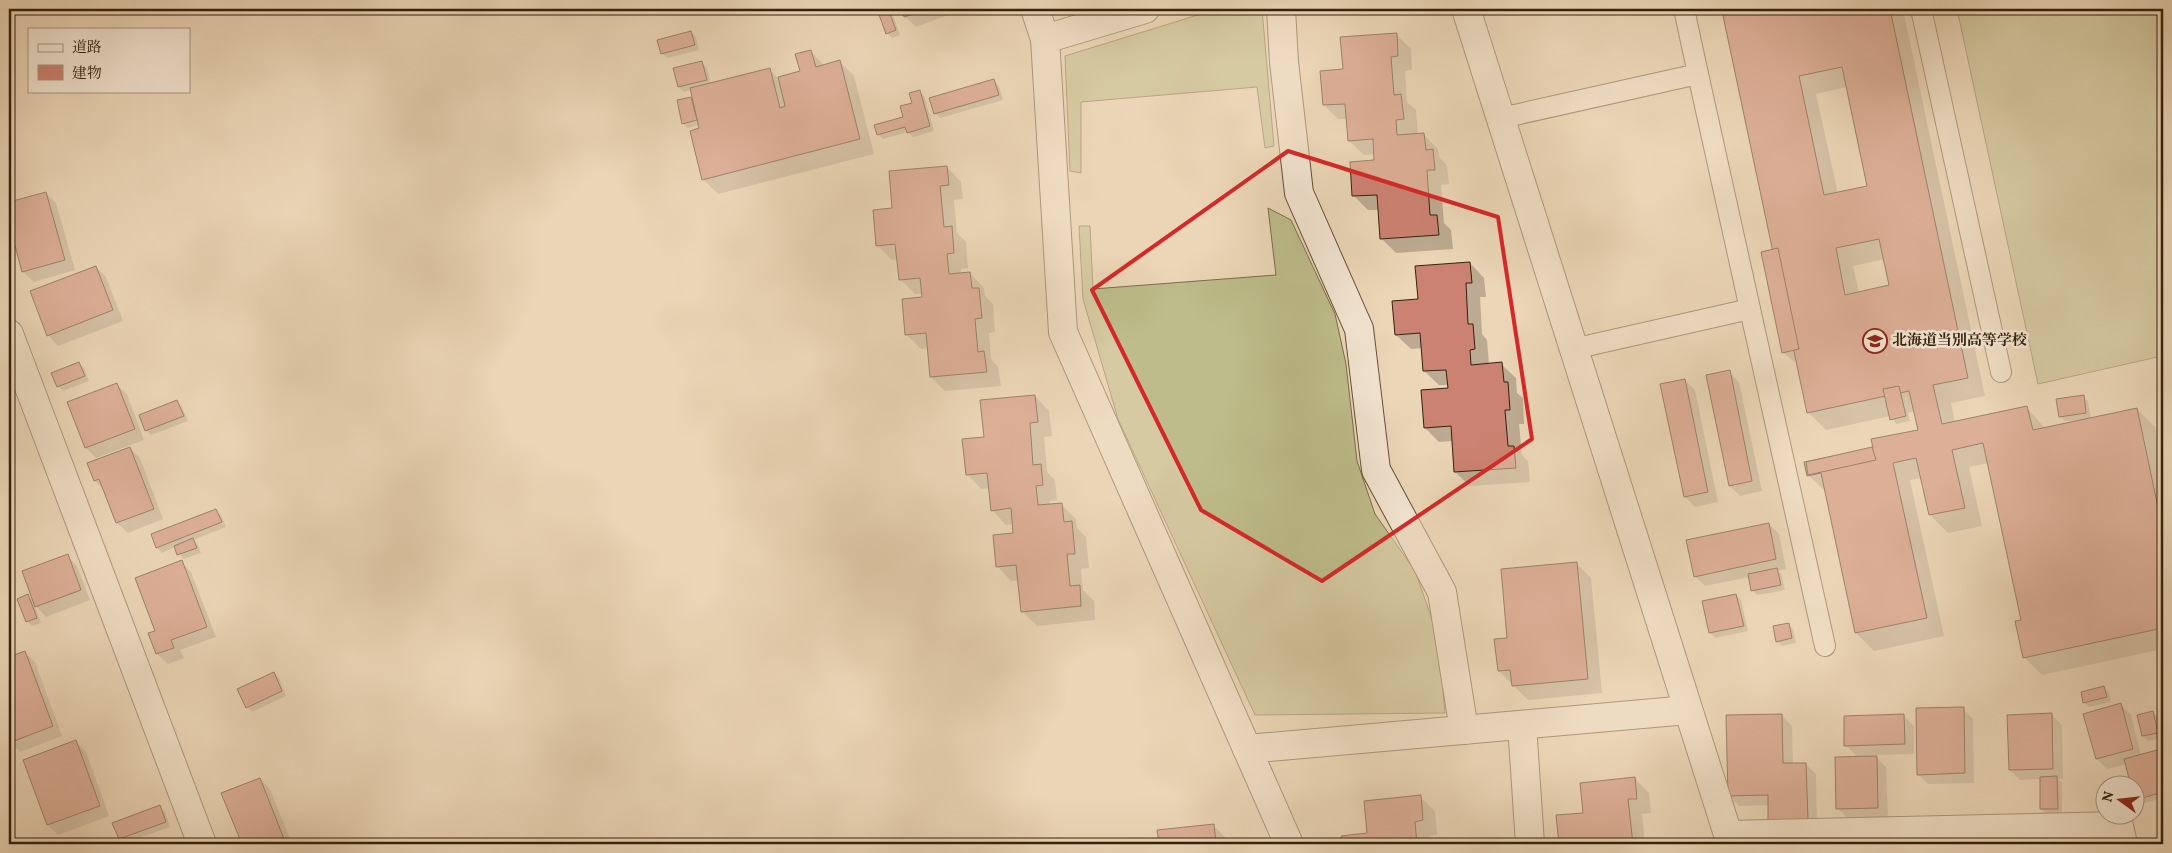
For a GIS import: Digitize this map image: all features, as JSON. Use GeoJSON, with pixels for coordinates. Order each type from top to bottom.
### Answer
{"type":"FeatureCollection","features":[{"type":"Feature","properties":{"kind":"street"},"geometry":{"type":"LineString","coordinates":[[1035,9],[1045,39],[1063,332],[1289,844]]}},
{"type":"Feature","properties":{"kind":"street"},"geometry":{"type":"LineString","coordinates":[[1045,39],[1145,9]]}},
{"type":"Feature","properties":{"kind":"street"},"geometry":{"type":"LineString","coordinates":[[1282,9],[1284,62],[1299,192],[1359,329],[1376,470],[1442,592],[1464,730]]}},
{"type":"Feature","properties":{"kind":"street"},"geometry":{"type":"LineString","coordinates":[[1466,9],[1730,840],[2119,826],[2123,844]]}},
{"type":"Feature","properties":{"kind":"street"},"geometry":{"type":"LineString","coordinates":[[9,334],[202,844]]}},
{"type":"Feature","properties":{"kind":"street"},"geometry":{"type":"LineString","coordinates":[[1247,749],[1688,710]]}},
{"type":"Feature","properties":{"kind":"street"},"geometry":{"type":"LineString","coordinates":[[1522,725],[1530,844]]}},
{"type":"Feature","properties":{"kind":"lane"},"geometry":{"type":"LineString","coordinates":[[1684,9],[1825,646]]}},
{"type":"Feature","properties":{"kind":"lane"},"geometry":{"type":"LineString","coordinates":[[1921,9],[2001,372]]}},
{"type":"Feature","properties":{"kind":"lane"},"geometry":{"type":"LineString","coordinates":[[1501,118],[1698,74]]}},
{"type":"Feature","properties":{"kind":"lane"},"geometry":{"type":"LineString","coordinates":[[1573,348],[1750,309]]}},
{"type":"Feature","properties":{"kind":"highlighted area"},"geometry":{"type":"Polygon","coordinates":[[[1288,151],[1498,217],[1532,439],[1322,581],[1201,510],[1092,290],[1288,151]]]}},
{"type":"Feature","properties":{"kind":"shaded area"},"geometry":{"type":"Polygon","coordinates":[[[1217,9],[1262,9],[1274,146],[1265,148],[1257,87],[1081,102],[1081,173],[1070,171],[1065,56],[1217,9]]]}},
{"type":"Feature","properties":{"kind":"shaded area"},"geometry":{"type":"Polygon","coordinates":[[[1957,9],[2163,9],[2163,360],[2162,356],[2038,384],[1957,9]]]}},
{"type":"Feature","properties":{"kind":"shaded area"},"geometry":{"type":"Polygon","coordinates":[[[1268,208],[1291,220],[1335,314],[1346,364],[1357,461],[1375,514],[1415,571],[1438,636],[1445,713],[1255,715],[1118,419],[1083,299],[1079,226],[1090,226],[1093,289],[1276,275],[1268,208]]]}},
{"type":"Feature","properties":{"kind":"building"},"geometry":{"type":"Polygon","coordinates":[[[877,9],[888,9],[896,30],[886,34],[877,9]]]}},
{"type":"Feature","properties":{"kind":"building"},"geometry":{"type":"Polygon","coordinates":[[[901,9],[929,9],[904,17],[901,9]]]}},
{"type":"Feature","properties":{"kind":"building"},"geometry":{"type":"Polygon","coordinates":[[[1730,9],[1890,9],[1968,378],[1933,385],[1942,424],[2027,406],[2033,430],[2137,408],[2163,531],[2163,628],[2023,658],[2015,621],[2021,620],[1983,443],[1952,450],[1965,508],[1929,515],[1916,458],[1893,463],[1927,618],[1855,633],[1821,473],[1807,476],[1804,462],[1873,448],[1871,439],[1918,430],[1909,391],[1807,413],[1722,11],[1730,9]],[[1842,67],[1799,76],[1824,195],[1867,186],[1842,67]],[[1879,239],[1836,248],[1845,295],[1889,285],[1879,239]]]}},
{"type":"Feature","properties":{"kind":"building"},"geometry":{"type":"Polygon","coordinates":[[[691,31],[695,45],[661,54],[657,40],[691,31]]]}},
{"type":"Feature","properties":{"kind":"building"},"geometry":{"type":"Polygon","coordinates":[[[1397,33],[1398,56],[1391,57],[1394,95],[1401,94],[1404,119],[1396,120],[1397,135],[1424,133],[1426,150],[1433,149],[1435,170],[1427,170],[1430,215],[1437,215],[1439,235],[1380,239],[1377,195],[1352,196],[1350,162],[1374,160],[1373,139],[1348,141],[1345,104],[1323,105],[1320,71],[1343,69],[1340,37],[1397,33]]]}},
{"type":"Feature","properties":{"kind":"building"},"geometry":{"type":"Polygon","coordinates":[[[811,50],[816,67],[840,60],[860,139],[702,180],[690,131],[699,128],[690,88],[770,68],[780,108],[785,106],[778,77],[800,71],[795,54],[811,50]]]}},
{"type":"Feature","properties":{"kind":"building"},"geometry":{"type":"Polygon","coordinates":[[[702,61],[707,80],[678,87],[673,68],[702,61]]]}},
{"type":"Feature","properties":{"kind":"building"},"geometry":{"type":"Polygon","coordinates":[[[994,79],[999,95],[934,114],[929,98],[994,79]]]}},
{"type":"Feature","properties":{"kind":"building"},"geometry":{"type":"Polygon","coordinates":[[[920,90],[930,126],[907,133],[905,127],[877,135],[874,125],[903,117],[900,106],[912,103],[909,93],[920,90]]]}},
{"type":"Feature","properties":{"kind":"building"},"geometry":{"type":"Polygon","coordinates":[[[691,97],[697,120],[682,124],[677,100],[691,97]]]}},
{"type":"Feature","properties":{"kind":"building"},"geometry":{"type":"Polygon","coordinates":[[[947,166],[949,185],[940,186],[944,227],[952,226],[954,253],[947,254],[949,274],[970,272],[972,288],[979,288],[982,318],[975,319],[978,352],[984,351],[987,372],[930,377],[926,333],[905,335],[902,299],[922,297],[920,278],[899,280],[895,244],[876,246],[873,210],[892,208],[889,171],[947,166]]]}},
{"type":"Feature","properties":{"kind":"building"},"geometry":{"type":"Polygon","coordinates":[[[46,192],[65,260],[22,272],[9,223],[9,202],[46,192]]]}},
{"type":"Feature","properties":{"kind":"building"},"geometry":{"type":"Polygon","coordinates":[[[1778,248],[1799,349],[1782,353],[1761,252],[1778,248]]]}},
{"type":"Feature","properties":{"kind":"building"},"geometry":{"type":"Polygon","coordinates":[[[1470,262],[1472,283],[1466,283],[1468,324],[1473,324],[1475,349],[1470,350],[1471,365],[1502,362],[1504,382],[1508,382],[1510,410],[1505,410],[1508,446],[1514,446],[1516,468],[1454,472],[1451,426],[1424,428],[1421,390],[1448,388],[1446,370],[1423,371],[1420,333],[1395,335],[1392,301],[1418,299],[1415,266],[1470,262]]]}},
{"type":"Feature","properties":{"kind":"building"},"geometry":{"type":"Polygon","coordinates":[[[96,266],[113,310],[47,336],[30,291],[96,266]]]}},
{"type":"Feature","properties":{"kind":"building"},"geometry":{"type":"Polygon","coordinates":[[[79,362],[85,376],[57,387],[51,373],[79,362]]]}},
{"type":"Feature","properties":{"kind":"building"},"geometry":{"type":"Polygon","coordinates":[[[1730,370],[1752,481],[1729,486],[1706,375],[1730,370]]]}},
{"type":"Feature","properties":{"kind":"building"},"geometry":{"type":"Polygon","coordinates":[[[1685,379],[1708,492],[1684,497],[1660,384],[1685,379]]]}},
{"type":"Feature","properties":{"kind":"building"},"geometry":{"type":"Polygon","coordinates":[[[117,383],[135,429],[85,448],[67,402],[117,383]]]}},
{"type":"Feature","properties":{"kind":"building"},"geometry":{"type":"Polygon","coordinates":[[[1899,386],[1906,416],[1890,420],[1883,389],[1899,386]]]}},
{"type":"Feature","properties":{"kind":"building"},"geometry":{"type":"Polygon","coordinates":[[[1035,395],[1038,422],[1030,423],[1033,465],[1041,464],[1043,485],[1036,486],[1038,505],[1062,503],[1064,522],[1072,521],[1075,554],[1067,554],[1070,586],[1080,585],[1081,606],[1021,612],[1016,565],[996,567],[993,535],[1013,533],[1011,508],[991,511],[987,473],[966,475],[962,439],[984,437],[980,400],[1035,395]]]}},
{"type":"Feature","properties":{"kind":"building"},"geometry":{"type":"Polygon","coordinates":[[[2084,395],[2086,413],[2059,417],[2056,399],[2084,395]]]}},
{"type":"Feature","properties":{"kind":"building"},"geometry":{"type":"Polygon","coordinates":[[[177,400],[184,416],[145,431],[139,415],[177,400]]]}},
{"type":"Feature","properties":{"kind":"building"},"geometry":{"type":"Polygon","coordinates":[[[130,447],[154,509],[116,523],[99,479],[94,481],[87,463],[130,447]]]}},
{"type":"Feature","properties":{"kind":"building"},"geometry":{"type":"Polygon","coordinates":[[[1872,447],[1876,460],[1808,475],[1806,462],[1872,447]]]}},
{"type":"Feature","properties":{"kind":"building"},"geometry":{"type":"Polygon","coordinates":[[[216,509],[222,522],[156,548],[151,534],[216,509]]]}},
{"type":"Feature","properties":{"kind":"building"},"geometry":{"type":"Polygon","coordinates":[[[1769,523],[1776,559],[1694,577],[1686,540],[1769,523]]]}},
{"type":"Feature","properties":{"kind":"building"},"geometry":{"type":"Polygon","coordinates":[[[193,538],[197,548],[177,555],[174,546],[193,538]]]}},
{"type":"Feature","properties":{"kind":"building"},"geometry":{"type":"Polygon","coordinates":[[[68,554],[81,590],[35,607],[22,571],[68,554]]]}},
{"type":"Feature","properties":{"kind":"building"},"geometry":{"type":"Polygon","coordinates":[[[182,560],[207,627],[171,640],[174,648],[156,654],[148,633],[155,631],[135,578],[182,560]]]}},
{"type":"Feature","properties":{"kind":"building"},"geometry":{"type":"Polygon","coordinates":[[[1577,562],[1588,679],[1512,686],[1510,670],[1498,671],[1494,639],[1507,638],[1501,569],[1577,562]]]}},
{"type":"Feature","properties":{"kind":"building"},"geometry":{"type":"Polygon","coordinates":[[[1777,568],[1781,585],[1751,591],[1748,574],[1777,568]]]}},
{"type":"Feature","properties":{"kind":"building"},"geometry":{"type":"Polygon","coordinates":[[[28,594],[37,618],[26,622],[17,599],[28,594]]]}},
{"type":"Feature","properties":{"kind":"building"},"geometry":{"type":"Polygon","coordinates":[[[1736,594],[1744,626],[1709,633],[1702,601],[1736,594]]]}},
{"type":"Feature","properties":{"kind":"building"},"geometry":{"type":"Polygon","coordinates":[[[1789,623],[1792,638],[1776,642],[1773,626],[1789,623]]]}},
{"type":"Feature","properties":{"kind":"building"},"geometry":{"type":"Polygon","coordinates":[[[25,651],[53,726],[9,743],[9,657],[25,651]]]}},
{"type":"Feature","properties":{"kind":"building"},"geometry":{"type":"Polygon","coordinates":[[[274,672],[282,691],[246,708],[237,689],[274,672]]]}},
{"type":"Feature","properties":{"kind":"building"},"geometry":{"type":"Polygon","coordinates":[[[2104,686],[2107,697],[2083,703],[2081,692],[2104,686]]]}},
{"type":"Feature","properties":{"kind":"building"},"geometry":{"type":"Polygon","coordinates":[[[2121,703],[2133,749],[2096,759],[2083,714],[2121,703]]]}},
{"type":"Feature","properties":{"kind":"building"},"geometry":{"type":"Polygon","coordinates":[[[1964,707],[1965,773],[1917,775],[1916,708],[1964,707]]]}},
{"type":"Feature","properties":{"kind":"building"},"geometry":{"type":"Polygon","coordinates":[[[2153,711],[2158,733],[2142,736],[2137,715],[2153,711]]]}},
{"type":"Feature","properties":{"kind":"building"},"geometry":{"type":"Polygon","coordinates":[[[2052,713],[2053,769],[2009,770],[2007,715],[2052,713]]]}},
{"type":"Feature","properties":{"kind":"building"},"geometry":{"type":"Polygon","coordinates":[[[1782,714],[1783,763],[1806,763],[1808,820],[1768,821],[1768,795],[1728,796],[1726,715],[1782,714]]]}},
{"type":"Feature","properties":{"kind":"building"},"geometry":{"type":"Polygon","coordinates":[[[1904,714],[1905,744],[1844,746],[1844,716],[1904,714]]]}},
{"type":"Feature","properties":{"kind":"building"},"geometry":{"type":"Polygon","coordinates":[[[76,740],[100,806],[47,825],[23,760],[76,740]]]}},
{"type":"Feature","properties":{"kind":"building"},"geometry":{"type":"Polygon","coordinates":[[[2157,750],[2163,776],[2163,792],[2144,797],[2144,776],[2128,776],[2124,759],[2157,750]]]}},
{"type":"Feature","properties":{"kind":"building"},"geometry":{"type":"Polygon","coordinates":[[[1877,756],[1878,808],[1836,809],[1835,757],[1877,756]]]}},
{"type":"Feature","properties":{"kind":"building"},"geometry":{"type":"Polygon","coordinates":[[[2057,776],[2058,809],[2040,809],[2040,777],[2057,776]]]}},
{"type":"Feature","properties":{"kind":"building"},"geometry":{"type":"Polygon","coordinates":[[[1635,777],[1637,799],[1628,799],[1633,844],[1559,844],[1556,815],[1583,813],[1580,783],[1635,777]]]}},
{"type":"Feature","properties":{"kind":"building"},"geometry":{"type":"Polygon","coordinates":[[[260,778],[286,844],[242,844],[221,793],[260,778]]]}},
{"type":"Feature","properties":{"kind":"building"},"geometry":{"type":"Polygon","coordinates":[[[1421,795],[1423,820],[1415,822],[1417,844],[1342,844],[1341,836],[1367,833],[1364,801],[1421,795]]]}},
{"type":"Feature","properties":{"kind":"building"},"geometry":{"type":"Polygon","coordinates":[[[160,805],[166,822],[119,839],[112,823],[160,805]]]}},
{"type":"Feature","properties":{"kind":"building"},"geometry":{"type":"Polygon","coordinates":[[[1214,824],[1216,844],[1159,844],[1157,830],[1214,824]]]}},
{"type":"Feature","properties":{"kind":"place","name":"北海道当別高等学校"},"geometry":{"type":"Point","coordinates":[1875,341]}}]}
